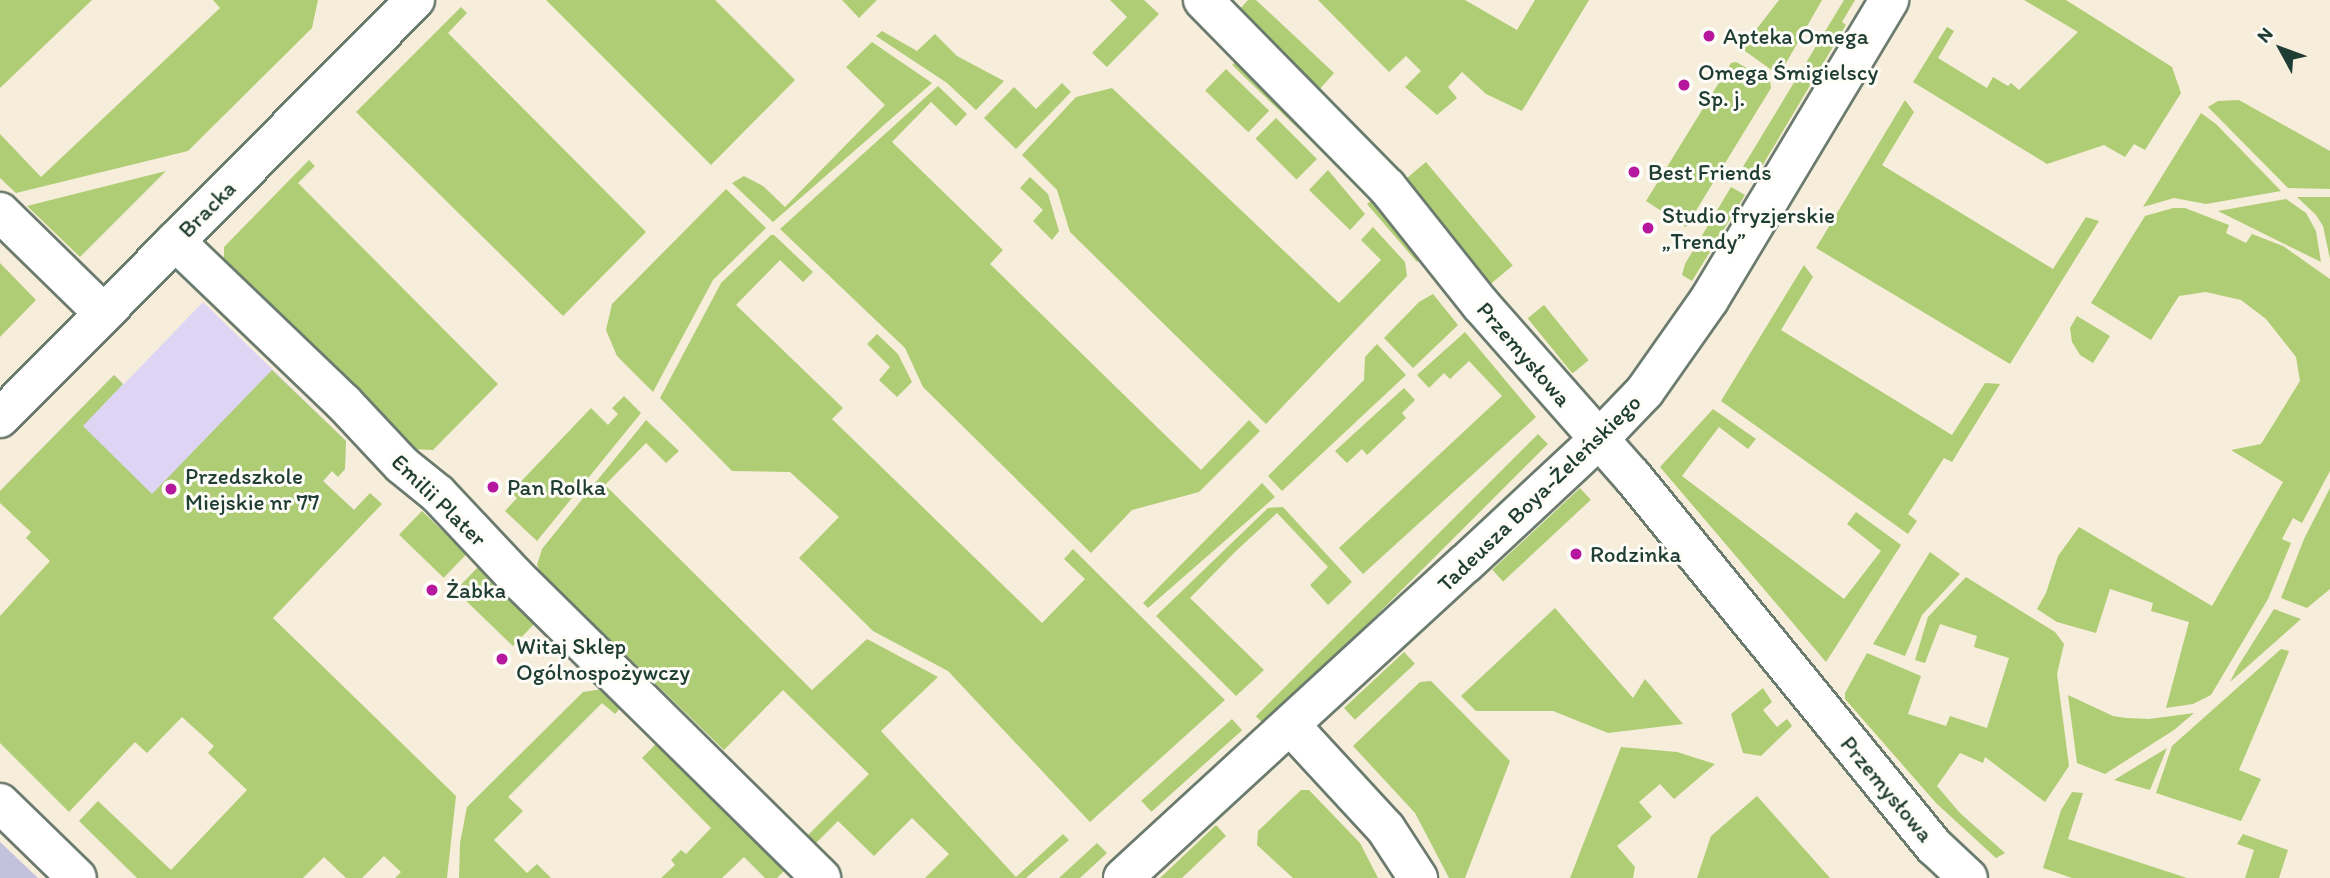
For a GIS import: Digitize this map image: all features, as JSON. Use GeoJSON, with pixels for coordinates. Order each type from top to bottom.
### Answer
{"type":"FeatureCollection","features":[{"type":"Feature","properties":{"kind":"street","name":"Bracka"},"geometry":{"type":"LineString","coordinates":[[0,418],[415,0]]}},
{"type":"Feature","properties":{"kind":"street","name":"Przemysłowa"},"geometry":{"type":"LineString","coordinates":[[1203,0],[1387,187],[1481,305],[1567,405],[1600,438],[1918,826],[1968,878]]}},
{"type":"Feature","properties":{"kind":"street","name":"Tadeusza Boya-Żeleńskiego"},"geometry":{"type":"LineString","coordinates":[[1123,878],[1291,726],[1600,438],[1651,383],[1709,300],[1889,0]]}},
{"type":"Feature","properties":{"kind":"street"},"geometry":{"type":"LineString","coordinates":[[0,212],[103,313]]}},
{"type":"Feature","properties":{"kind":"street","name":"Emilii Plater"},"geometry":{"type":"LineString","coordinates":[[175,241],[343,402],[402,465],[438,494],[515,576],[821,878]]}},
{"type":"Feature","properties":{"kind":"street"},"geometry":{"type":"LineString","coordinates":[[1291,726],[1392,836],[1419,878]]}},
{"type":"Feature","properties":{"kind":"street"},"geometry":{"type":"LineString","coordinates":[[0,803],[78,878]]}},
{"type":"Feature","properties":{"kind":"shaded area","name":"Przedszkole Miejskie nr 77"},"geometry":{"type":"Polygon","coordinates":[[[203,302],[346,441],[345,469],[338,477],[332,471],[323,481],[354,510],[370,493],[206,674],[5,486],[114,375],[124,384],[203,302]]]}},
{"type":"Feature","properties":{"kind":"shaded area"},"geometry":{"type":"Polygon","coordinates":[[[0,842],[38,878],[0,878],[0,842]]]}},
{"type":"Feature","properties":{"kind":"green space"},"geometry":{"type":"Polygon","coordinates":[[[0,0],[92,0],[0,88],[0,0]]]}},
{"type":"Feature","properties":{"kind":"green space"},"geometry":{"type":"Polygon","coordinates":[[[213,0],[318,0],[312,28],[188,151],[16,193],[0,178],[0,134],[41,177],[220,8],[213,0]]]}},
{"type":"Feature","properties":{"kind":"green space"},"geometry":{"type":"Polygon","coordinates":[[[546,0],[715,0],[795,80],[711,165],[546,0]]]}},
{"type":"Feature","properties":{"kind":"green space"},"geometry":{"type":"Polygon","coordinates":[[[842,0],[877,0],[859,18],[842,0]]]}},
{"type":"Feature","properties":{"kind":"green space"},"geometry":{"type":"Polygon","coordinates":[[[1110,0],[1144,0],[1159,14],[1107,67],[1092,53],[1127,17],[1110,0]]]}},
{"type":"Feature","properties":{"kind":"green space"},"geometry":{"type":"Polygon","coordinates":[[[1248,0],[1256,0],[1334,73],[1319,90],[1239,10],[1248,0]]]}},
{"type":"Feature","properties":{"kind":"green space"},"geometry":{"type":"Polygon","coordinates":[[[1318,0],[1465,0],[1517,30],[1535,0],[1589,0],[1522,111],[1486,94],[1462,72],[1448,87],[1457,98],[1437,115],[1405,87],[1421,71],[1406,56],[1389,72],[1318,0]]]}},
{"type":"Feature","properties":{"kind":"green space"},"geometry":{"type":"Polygon","coordinates":[[[1779,0],[1822,0],[1782,70],[1773,71],[1745,51],[1745,44],[1779,0]]]}},
{"type":"Feature","properties":{"kind":"green space"},"geometry":{"type":"Polygon","coordinates":[[[1844,0],[1855,0],[1842,22],[1846,25],[1752,183],[1738,175],[1844,0]]]}},
{"type":"Feature","properties":{"kind":"green space"},"geometry":{"type":"Polygon","coordinates":[[[2024,0],[2066,0],[2172,67],[2181,93],[2145,150],[2134,144],[2125,157],[2104,145],[2047,164],[1913,82],[1947,27],[1954,31],[1938,58],[1987,88],[1993,77],[2008,86],[2011,83],[2019,90],[2078,32],[2024,0]]]}},
{"type":"Feature","properties":{"kind":"green space"},"geometry":{"type":"Polygon","coordinates":[[[461,7],[467,13],[448,33],[646,232],[563,316],[356,112],[461,7]]]}},
{"type":"Feature","properties":{"kind":"green space"},"geometry":{"type":"Polygon","coordinates":[[[882,31],[917,51],[935,34],[957,56],[1004,81],[976,110],[947,83],[876,36],[882,31]]]}},
{"type":"Feature","properties":{"kind":"green space"},"geometry":{"type":"Polygon","coordinates":[[[872,42],[932,83],[773,222],[732,183],[744,176],[763,186],[785,207],[885,105],[846,67],[872,42]]]}},
{"type":"Feature","properties":{"kind":"green space"},"geometry":{"type":"Polygon","coordinates":[[[1242,55],[1339,149],[1329,159],[1232,65],[1242,55]]]}},
{"type":"Feature","properties":{"kind":"green space"},"geometry":{"type":"Polygon","coordinates":[[[1736,62],[1770,81],[1771,88],[1686,227],[1646,201],[1731,63],[1736,62]]]}},
{"type":"Feature","properties":{"kind":"green space"},"geometry":{"type":"Polygon","coordinates":[[[1226,69],[1269,111],[1248,132],[1205,91],[1226,69]]]}},
{"type":"Feature","properties":{"kind":"green space"},"geometry":{"type":"Polygon","coordinates":[[[1062,83],[1071,92],[1016,149],[984,118],[1014,87],[1036,109],[1062,83]]]}},
{"type":"Feature","properties":{"kind":"green space"},"geometry":{"type":"Polygon","coordinates":[[[938,86],[967,114],[956,126],[931,102],[892,142],[1003,250],[990,264],[1201,470],[1249,420],[1260,431],[1199,492],[1132,510],[1091,553],[923,387],[905,348],[780,229],[938,86]]]}},
{"type":"Feature","properties":{"kind":"green space"},"geometry":{"type":"Polygon","coordinates":[[[1112,88],[1339,303],[1381,260],[1361,240],[1373,227],[1405,262],[1407,276],[1266,424],[1070,232],[1057,190],[1022,155],[1076,97],[1112,88]]]}},
{"type":"Feature","properties":{"kind":"green space"},"geometry":{"type":"Polygon","coordinates":[[[1905,100],[1914,112],[1882,165],[2053,269],[2086,217],[2099,221],[2010,364],[1816,248],[1905,100]]]}},
{"type":"Feature","properties":{"kind":"green space"},"geometry":{"type":"Polygon","coordinates":[[[2239,100],[2330,151],[2330,189],[2288,188],[2208,107],[2218,101],[2239,100]]]}},
{"type":"Feature","properties":{"kind":"green space"},"geometry":{"type":"Polygon","coordinates":[[[2201,113],[2216,124],[2281,191],[2206,204],[2174,198],[2143,207],[2201,113]]]}},
{"type":"Feature","properties":{"kind":"green space"},"geometry":{"type":"Polygon","coordinates":[[[1276,118],[1317,159],[1297,180],[1255,139],[1276,118]]]}},
{"type":"Feature","properties":{"kind":"green space"},"geometry":{"type":"Polygon","coordinates":[[[309,160],[315,166],[298,183],[498,384],[433,450],[411,449],[224,262],[224,247],[309,160]]]}},
{"type":"Feature","properties":{"kind":"green space"},"geometry":{"type":"Polygon","coordinates":[[[1426,162],[1513,265],[1489,285],[1402,182],[1426,162]]]}},
{"type":"Feature","properties":{"kind":"green space"},"geometry":{"type":"Polygon","coordinates":[[[1328,170],[1365,214],[1350,230],[1309,190],[1328,170]]]}},
{"type":"Feature","properties":{"kind":"green space"},"geometry":{"type":"Polygon","coordinates":[[[166,171],[80,257],[27,206],[166,171]]]}},
{"type":"Feature","properties":{"kind":"green space"},"geometry":{"type":"Polygon","coordinates":[[[1030,177],[1048,194],[1059,231],[1052,240],[1033,221],[1043,210],[1020,188],[1030,177]]]}},
{"type":"Feature","properties":{"kind":"green space"},"geometry":{"type":"Polygon","coordinates":[[[1731,187],[1745,195],[1692,281],[1682,275],[1685,264],[1731,187]]]}},
{"type":"Feature","properties":{"kind":"green space"},"geometry":{"type":"Polygon","coordinates":[[[726,189],[766,228],[713,280],[653,392],[617,356],[606,330],[612,304],[726,189]]]}},
{"type":"Feature","properties":{"kind":"green space"},"geometry":{"type":"Polygon","coordinates":[[[1380,194],[1420,257],[1417,262],[1367,204],[1380,194]]]}},
{"type":"Feature","properties":{"kind":"green space"},"geometry":{"type":"Polygon","coordinates":[[[2297,197],[2330,197],[2330,259],[2323,226],[2316,215],[2297,197]]]}},
{"type":"Feature","properties":{"kind":"green space"},"geometry":{"type":"Polygon","coordinates":[[[2286,199],[2306,213],[2316,231],[2321,262],[2218,211],[2286,199]]]}},
{"type":"Feature","properties":{"kind":"green space"},"geometry":{"type":"Polygon","coordinates":[[[2173,208],[2185,208],[2229,225],[2226,233],[2246,243],[2252,234],[2283,246],[2330,279],[2330,471],[2302,523],[2293,518],[2282,539],[2291,543],[2268,599],[2211,695],[2193,704],[2166,708],[2189,622],[2151,611],[2153,603],[2110,589],[2096,633],[2057,622],[2037,609],[2046,593],[2058,556],[2079,527],[2212,606],[2283,482],[2231,450],[2261,444],[2300,381],[2296,357],[2266,319],[2241,300],[2206,292],[2179,296],[2151,340],[2091,303],[2145,216],[2173,208]]]}},
{"type":"Feature","properties":{"kind":"green space"},"geometry":{"type":"Polygon","coordinates":[[[771,235],[813,272],[803,282],[780,260],[736,305],[843,408],[832,419],[1042,623],[1085,579],[1064,559],[1073,549],[1225,700],[1090,822],[948,671],[873,631],[799,558],[839,517],[790,472],[732,471],[660,398],[721,283],[771,235]]]}},
{"type":"Feature","properties":{"kind":"green space"},"geometry":{"type":"Polygon","coordinates":[[[0,263],[36,300],[0,337],[0,263]]]}},
{"type":"Feature","properties":{"kind":"green space"},"geometry":{"type":"Polygon","coordinates":[[[1804,265],[1813,277],[1781,330],[1952,435],[1985,383],[2000,384],[1952,462],[1944,458],[1908,514],[1917,521],[1908,534],[1721,401],[1804,265]]]}},
{"type":"Feature","properties":{"kind":"green space"},"geometry":{"type":"Polygon","coordinates":[[[1433,294],[1458,325],[1413,368],[1384,338],[1419,302],[1433,294]]]}},
{"type":"Feature","properties":{"kind":"green space"},"geometry":{"type":"Polygon","coordinates":[[[1544,305],[1589,360],[1572,373],[1528,318],[1544,305]]]}},
{"type":"Feature","properties":{"kind":"green space"},"geometry":{"type":"Polygon","coordinates":[[[2077,316],[2110,336],[2093,363],[2080,355],[2072,342],[2070,328],[2077,316]]]}},
{"type":"Feature","properties":{"kind":"green space"},"geometry":{"type":"Polygon","coordinates":[[[1465,332],[1536,417],[1363,574],[1339,548],[1502,396],[1469,361],[1450,379],[1444,373],[1429,388],[1417,375],[1465,332]]]}},
{"type":"Feature","properties":{"kind":"green space"},"geometry":{"type":"Polygon","coordinates":[[[877,334],[898,354],[912,382],[897,397],[879,380],[890,367],[867,344],[877,334]]]}},
{"type":"Feature","properties":{"kind":"green space"},"geometry":{"type":"Polygon","coordinates":[[[1377,344],[1406,375],[1282,491],[1268,476],[1364,380],[1365,357],[1377,344]]]}},
{"type":"Feature","properties":{"kind":"green space"},"geometry":{"type":"Polygon","coordinates":[[[272,370],[346,441],[345,469],[338,477],[332,471],[323,481],[354,510],[370,493],[382,504],[273,618],[456,796],[447,878],[395,878],[401,872],[384,856],[362,878],[346,878],[324,857],[303,878],[137,878],[79,821],[98,801],[171,870],[247,790],[208,753],[214,746],[182,717],[147,753],[135,742],[69,812],[0,743],[0,616],[50,561],[26,538],[31,532],[0,503],[0,491],[114,375],[123,384],[83,426],[152,494],[272,370]]]}},
{"type":"Feature","properties":{"kind":"green space"},"geometry":{"type":"Polygon","coordinates":[[[1404,388],[1415,400],[1402,413],[1406,418],[1367,455],[1362,449],[1347,463],[1335,451],[1404,388]]]}},
{"type":"Feature","properties":{"kind":"green space"},"geometry":{"type":"Polygon","coordinates":[[[624,396],[641,413],[537,541],[505,511],[517,498],[511,492],[591,408],[608,425],[618,414],[612,408],[624,396]]]}},
{"type":"Feature","properties":{"kind":"green space"},"geometry":{"type":"Polygon","coordinates":[[[1713,409],[1756,439],[1748,449],[1719,427],[1682,476],[1844,599],[1881,551],[1847,524],[1856,512],[1901,545],[1826,662],[1660,467],[1713,409]]]}},
{"type":"Feature","properties":{"kind":"green space"},"geometry":{"type":"Polygon","coordinates":[[[646,420],[679,451],[666,463],[646,443],[605,485],[812,690],[867,639],[938,677],[881,731],[1016,877],[1063,834],[1069,840],[1026,878],[925,878],[949,854],[912,818],[874,856],[838,821],[814,845],[806,837],[869,774],[783,690],[724,750],[541,573],[537,565],[542,549],[646,420]]]}},
{"type":"Feature","properties":{"kind":"green space"},"geometry":{"type":"Polygon","coordinates":[[[1538,434],[1548,444],[1266,726],[1256,716],[1538,434]]]}},
{"type":"Feature","properties":{"kind":"green space"},"geometry":{"type":"Polygon","coordinates":[[[1262,483],[1275,497],[1148,608],[1143,603],[1262,483]]]}},
{"type":"Feature","properties":{"kind":"green space"},"geometry":{"type":"Polygon","coordinates":[[[1580,488],[1591,500],[1503,582],[1492,570],[1580,488]]]}},
{"type":"Feature","properties":{"kind":"green space"},"geometry":{"type":"Polygon","coordinates":[[[2330,488],[2330,589],[2307,608],[2281,598],[2304,539],[2330,488]]]}},
{"type":"Feature","properties":{"kind":"green space"},"geometry":{"type":"Polygon","coordinates":[[[1283,507],[1352,582],[1328,605],[1310,585],[1328,567],[1277,513],[1236,551],[1190,598],[1264,670],[1236,696],[1156,616],[1268,508],[1283,507]]]}},
{"type":"Feature","properties":{"kind":"green space"},"geometry":{"type":"Polygon","coordinates":[[[422,511],[467,554],[444,578],[399,535],[422,511]]]}},
{"type":"Feature","properties":{"kind":"green space"},"geometry":{"type":"Polygon","coordinates":[[[1930,552],[1960,574],[1922,615],[1905,656],[1873,644],[1930,552]]]}},
{"type":"Feature","properties":{"kind":"green space"},"geometry":{"type":"Polygon","coordinates":[[[479,566],[537,622],[513,646],[455,590],[479,566]]]}},
{"type":"Feature","properties":{"kind":"green space"},"geometry":{"type":"Polygon","coordinates":[[[1966,577],[2055,632],[2064,644],[2057,674],[2069,766],[2045,802],[1985,757],[1983,763],[1960,753],[1937,786],[1960,813],[2005,853],[1996,858],[1936,803],[1845,699],[1845,693],[1867,653],[1921,676],[1908,714],[1946,726],[1950,716],[1987,728],[2009,658],[1974,647],[1977,636],[1940,624],[1925,663],[1915,660],[1928,617],[1966,577]]]}},
{"type":"Feature","properties":{"kind":"green space"},"geometry":{"type":"Polygon","coordinates":[[[1555,608],[1633,698],[1645,679],[1683,724],[1608,733],[1553,711],[1476,711],[1461,696],[1555,608]]]}},
{"type":"Feature","properties":{"kind":"green space"},"geometry":{"type":"Polygon","coordinates":[[[2274,609],[2301,619],[2230,682],[2237,668],[2274,609]]]}},
{"type":"Feature","properties":{"kind":"green space"},"geometry":{"type":"Polygon","coordinates":[[[2281,649],[2289,651],[2239,770],[2261,779],[2241,821],[2156,793],[2172,746],[2281,649]]]}},
{"type":"Feature","properties":{"kind":"green space"},"geometry":{"type":"Polygon","coordinates":[[[1404,652],[1415,664],[1355,720],[1344,708],[1404,652]]]}},
{"type":"Feature","properties":{"kind":"green space"},"geometry":{"type":"Polygon","coordinates":[[[1431,681],[1510,761],[1465,878],[1449,878],[1415,813],[1353,746],[1420,682],[1431,681]]]}},
{"type":"Feature","properties":{"kind":"green space"},"geometry":{"type":"Polygon","coordinates":[[[1763,688],[1772,702],[1763,710],[1777,727],[1787,719],[1792,726],[1761,756],[1743,753],[1731,714],[1763,688]]]}},
{"type":"Feature","properties":{"kind":"green space"},"geometry":{"type":"Polygon","coordinates":[[[603,689],[622,706],[615,714],[602,703],[508,797],[523,811],[494,840],[527,873],[537,864],[551,878],[459,878],[460,843],[467,807],[583,692],[603,689]]]}},
{"type":"Feature","properties":{"kind":"green space"},"geometry":{"type":"Polygon","coordinates":[[[2068,695],[2113,716],[2126,718],[2149,719],[2194,713],[2174,730],[2105,774],[2077,763],[2068,695]]]}},
{"type":"Feature","properties":{"kind":"green space"},"geometry":{"type":"Polygon","coordinates":[[[1232,719],[1242,730],[1151,812],[1141,801],[1232,719]]]}},
{"type":"Feature","properties":{"kind":"green space"},"geometry":{"type":"Polygon","coordinates":[[[658,742],[786,869],[777,878],[765,878],[744,857],[722,878],[661,878],[675,865],[671,860],[681,850],[686,854],[711,828],[642,758],[658,742]]]}},
{"type":"Feature","properties":{"kind":"green space"},"geometry":{"type":"Polygon","coordinates":[[[1621,747],[1677,752],[1715,764],[1674,799],[1660,784],[1639,802],[1652,817],[1617,846],[1635,867],[1633,878],[1570,878],[1621,747]]]}},
{"type":"Feature","properties":{"kind":"green space"},"geometry":{"type":"Polygon","coordinates":[[[2167,748],[2150,790],[2114,780],[2167,748]]]}},
{"type":"Feature","properties":{"kind":"green space"},"geometry":{"type":"Polygon","coordinates":[[[1301,790],[1309,790],[1360,843],[1378,878],[1293,878],[1257,845],[1258,831],[1301,790]]]}},
{"type":"Feature","properties":{"kind":"green space"},"geometry":{"type":"Polygon","coordinates":[[[2072,792],[2083,793],[2068,839],[2187,878],[2072,878],[2043,868],[2061,810],[2072,792]]]}},
{"type":"Feature","properties":{"kind":"green space"},"geometry":{"type":"Polygon","coordinates":[[[1757,796],[1830,878],[1697,878],[1711,836],[1757,796]]]}},
{"type":"Feature","properties":{"kind":"green space"},"geometry":{"type":"Polygon","coordinates":[[[1216,825],[1226,836],[1182,878],[1160,878],[1216,825]]]}},
{"type":"Feature","properties":{"kind":"green space"},"geometry":{"type":"Polygon","coordinates":[[[2243,834],[2288,850],[2279,878],[2245,878],[2254,850],[2237,844],[2243,834]]]}},
{"type":"Feature","properties":{"kind":"green space"},"geometry":{"type":"Polygon","coordinates":[[[1097,843],[1107,853],[1080,878],[1059,878],[1097,843]]]}},
{"type":"Feature","properties":{"kind":"place","name":"Apteka Omega"},"geometry":{"type":"Point","coordinates":[1709,36]}},
{"type":"Feature","properties":{"kind":"place","name":"Omega Śmigielscy Sp. j."},"geometry":{"type":"Point","coordinates":[1684,85]}},
{"type":"Feature","properties":{"kind":"place","name":"Best Friends"},"geometry":{"type":"Point","coordinates":[1634,172]}},
{"type":"Feature","properties":{"kind":"place","name":"Studio fryzjerskie „Trendy”"},"geometry":{"type":"Point","coordinates":[1648,228]}},
{"type":"Feature","properties":{"kind":"place","name":"Pan Rolka"},"geometry":{"type":"Point","coordinates":[493,487]}},
{"type":"Feature","properties":{"kind":"place","name":"Przedszkole Miejskie nr 77"},"geometry":{"type":"Point","coordinates":[171,489]}},
{"type":"Feature","properties":{"kind":"place","name":"Rodzinka"},"geometry":{"type":"Point","coordinates":[1576,554]}},
{"type":"Feature","properties":{"kind":"place","name":"Żabka"},"geometry":{"type":"Point","coordinates":[432,590]}},
{"type":"Feature","properties":{"kind":"place","name":"Witaj Sklep Ogólnospożywczy"},"geometry":{"type":"Point","coordinates":[502,659]}}]}
